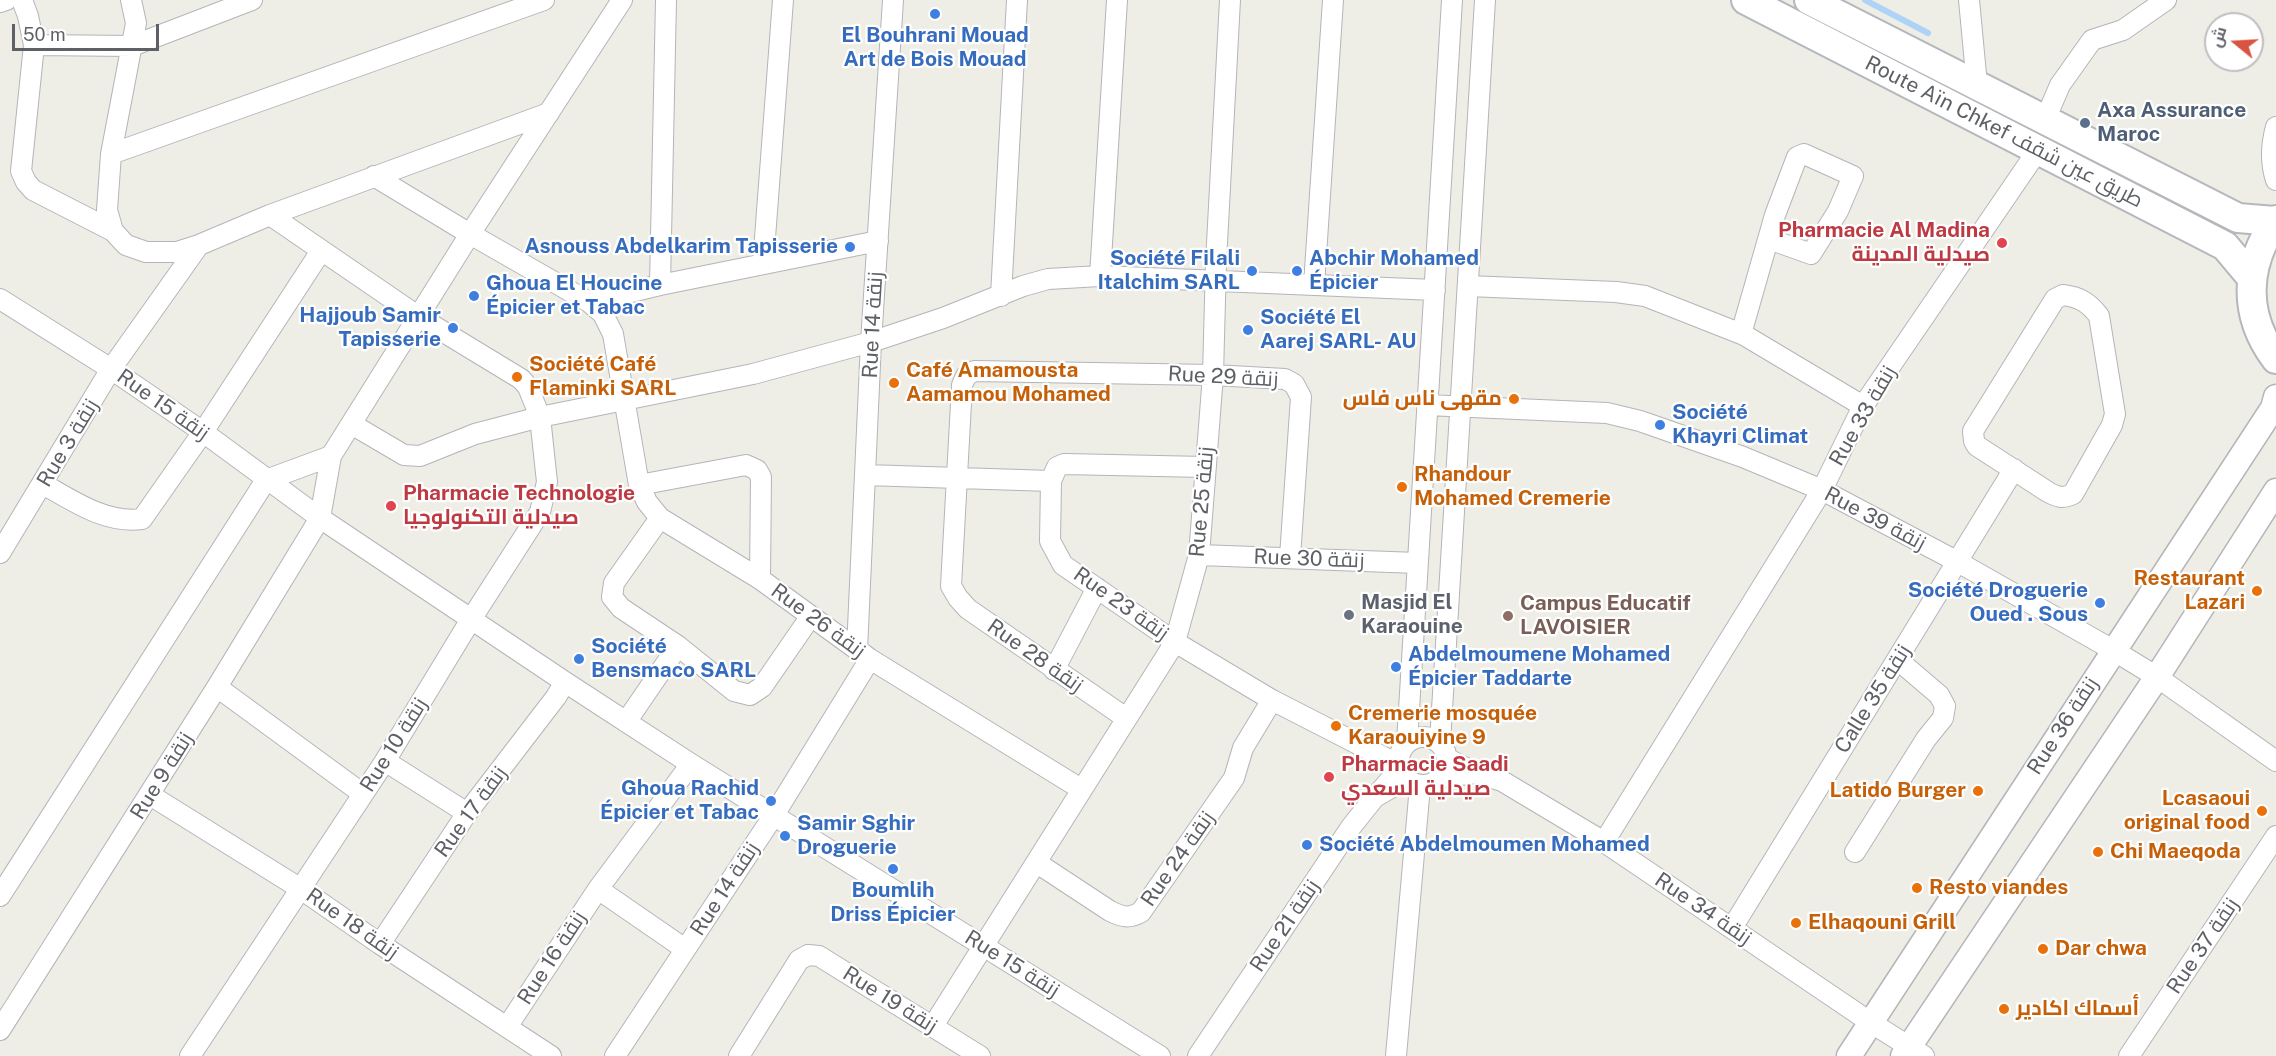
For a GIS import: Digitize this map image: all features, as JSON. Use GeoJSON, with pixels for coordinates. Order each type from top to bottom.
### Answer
{"type":"FeatureCollection","features":[{"type":"Feature","properties":{"kind":"main road","name":"Route Aïn Chkef طريق عين شقف"},"geometry":{"type":"LineString","coordinates":[[1746,0],[2225,246],[2251,278]]}},
{"type":"Feature","properties":{"kind":"main road","name":"Route Aïn Chkef طريق عين شقف"},"geometry":{"type":"LineString","coordinates":[[1809,0],[2238,218],[2276,220]]}},
{"type":"Feature","properties":{"kind":"main road"},"geometry":{"type":"LineString","coordinates":[[2276,220],[2259,248],[2251,278],[2251,299],[2257,325],[2276,359]]}},
{"type":"Feature","properties":{"kind":"street"},"geometry":{"type":"LineString","coordinates":[[0,2],[6,0]]}},
{"type":"Feature","properties":{"kind":"street"},"geometry":{"type":"LineString","coordinates":[[22,0],[34,45],[21,171],[26,182],[33,190],[113,231],[126,245],[146,252],[177,252],[199,245],[270,215],[549,113]]}},
{"type":"Feature","properties":{"kind":"street"},"geometry":{"type":"LineString","coordinates":[[113,231],[107,210],[111,154],[136,23],[131,0]]}},
{"type":"Feature","properties":{"kind":"street"},"geometry":{"type":"LineString","coordinates":[[34,45],[132,46],[252,0]]}},
{"type":"Feature","properties":{"kind":"street"},"geometry":{"type":"LineString","coordinates":[[111,154],[544,0]]}},
{"type":"Feature","properties":{"kind":"street"},"geometry":{"type":"LineString","coordinates":[[622,0],[470,234],[331,456],[320,518],[471,621],[691,764],[774,815]]}},
{"type":"Feature","properties":{"kind":"street"},"geometry":{"type":"LineString","coordinates":[[660,285],[666,0]]}},
{"type":"Feature","properties":{"kind":"street"},"geometry":{"type":"LineString","coordinates":[[763,264],[783,0]]}},
{"type":"Feature","properties":{"kind":"street","name":"Rue 14 زنقة"},"geometry":{"type":"LineString","coordinates":[[615,1056],[774,815],[864,655],[866,475],[893,0]]}},
{"type":"Feature","properties":{"kind":"street"},"geometry":{"type":"LineString","coordinates":[[1001,296],[1017,0]]}},
{"type":"Feature","properties":{"kind":"street"},"geometry":{"type":"LineString","coordinates":[[1100,276],[1117,0]]}},
{"type":"Feature","properties":{"kind":"street","name":"Rue 25 زنقة"},"geometry":{"type":"LineString","coordinates":[[933,1026],[1175,642],[1199,555],[1213,375],[1230,0]]}},
{"type":"Feature","properties":{"kind":"street"},"geometry":{"type":"LineString","coordinates":[[1314,285],[1333,0]]}},
{"type":"Feature","properties":{"kind":"street"},"geometry":{"type":"LineString","coordinates":[[1396,1056],[1406,775],[1399,756],[1407,743],[1452,0]]}},
{"type":"Feature","properties":{"kind":"street"},"geometry":{"type":"LineString","coordinates":[[1406,775],[1435,783],[1443,760],[1485,0]]}},
{"type":"Feature","properties":{"kind":"street"},"geometry":{"type":"LineString","coordinates":[[1969,0],[1977,85]]}},
{"type":"Feature","properties":{"kind":"street"},"geometry":{"type":"LineString","coordinates":[[2045,120],[2060,85],[2092,40],[2123,30],[2166,0]]}},
{"type":"Feature","properties":{"kind":"street"},"geometry":{"type":"LineString","coordinates":[[2276,127],[2271,160],[2276,180]]}},
{"type":"Feature","properties":{"kind":"street","name":"Rue 33 زنقة"},"geometry":{"type":"LineString","coordinates":[[1604,842],[1822,490],[1863,406],[2038,150]]}},
{"type":"Feature","properties":{"kind":"street"},"geometry":{"type":"LineString","coordinates":[[1742,334],[1769,239],[1776,215],[1797,158],[1804,154],[1853,176],[1838,211],[1810,254],[1769,239]]}},
{"type":"Feature","properties":{"kind":"street","name":"Rue 26 زنقة"},"geometry":{"type":"LineString","coordinates":[[374,176],[589,302],[603,314],[613,334],[639,485],[647,501],[660,518],[760,579],[864,655],[1081,789]]}},
{"type":"Feature","properties":{"kind":"street","name":"Rue 10 زنقة"},"geometry":{"type":"LineString","coordinates":[[190,1056],[385,761],[540,512],[547,482],[540,417],[528,387],[521,379],[419,317],[270,215]]}},
{"type":"Feature","properties":{"kind":"street"},"geometry":{"type":"LineString","coordinates":[[589,302],[660,285],[878,241]]}},
{"type":"Feature","properties":{"kind":"street","name":"Rue 3 زنقة"},"geometry":{"type":"LineString","coordinates":[[0,553],[111,369],[199,245]]}},
{"type":"Feature","properties":{"kind":"street"},"geometry":{"type":"LineString","coordinates":[[43,484],[103,514],[126,521],[142,519],[203,432],[321,251]]}},
{"type":"Feature","properties":{"kind":"street"},"geometry":{"type":"LineString","coordinates":[[352,425],[404,455],[420,456],[475,434],[540,417],[753,374],[872,342],[1048,279],[1100,276],[1435,290]]}},
{"type":"Feature","properties":{"kind":"street"},"geometry":{"type":"LineString","coordinates":[[1468,286],[1616,292],[1645,296],[1742,334],[1863,406]]}},
{"type":"Feature","properties":{"kind":"street"},"geometry":{"type":"LineString","coordinates":[[2063,295],[2082,299],[2099,316],[2115,414],[2112,425],[2073,494],[2057,497],[2014,470],[1977,446],[1973,431],[2055,298],[2063,295]]}},
{"type":"Feature","properties":{"kind":"street","name":"Rue 15 زنقة"},"geometry":{"type":"LineString","coordinates":[[0,299],[111,369],[203,432],[320,518]]}},
{"type":"Feature","properties":{"kind":"street","name":"Rue 29 زنقة"},"geometry":{"type":"LineString","coordinates":[[958,477],[962,385],[966,375],[974,372],[1213,375],[1285,379],[1294,384],[1302,397],[1290,557]]}},
{"type":"Feature","properties":{"kind":"street","name":"Rue 36 زنقة"},"geometry":{"type":"LineString","coordinates":[[1850,1056],[1870,1022],[2273,408],[2276,397]]}},
{"type":"Feature","properties":{"kind":"street","name":"Rue 39 زنقة"},"geometry":{"type":"LineString","coordinates":[[1427,405],[1607,413],[1629,418],[1743,457],[1822,490],[1958,562],[2113,650],[2157,677],[2276,761]]}},
{"type":"Feature","properties":{"kind":"street"},"geometry":{"type":"LineString","coordinates":[[0,896],[266,480],[331,456]]}},
{"type":"Feature","properties":{"kind":"street"},"geometry":{"type":"LineString","coordinates":[[866,475],[1051,481],[1057,467],[1064,464],[1205,467]]}},
{"type":"Feature","properties":{"kind":"street"},"geometry":{"type":"LineString","coordinates":[[639,485],[747,465],[757,470],[761,477],[760,579]]}},
{"type":"Feature","properties":{"kind":"street","name":"Calle 35 زنقة"},"geometry":{"type":"LineString","coordinates":[[1732,928],[2014,470]]}},
{"type":"Feature","properties":{"kind":"street","name":"Rue 28 زنقة"},"geometry":{"type":"LineString","coordinates":[[958,477],[951,586],[958,598],[968,609],[1126,718]]}},
{"type":"Feature","properties":{"kind":"street","name":"Rue 23 زنقة"},"geometry":{"type":"LineString","coordinates":[[1051,481],[1050,541],[1063,565],[1175,642],[1272,700],[1406,775]]}},
{"type":"Feature","properties":{"kind":"street"},"geometry":{"type":"LineString","coordinates":[[1912,1053],[2276,491]]}},
{"type":"Feature","properties":{"kind":"street","name":"Rue 9 زنقة"},"geometry":{"type":"LineString","coordinates":[[0,1030],[218,687],[320,518]]}},
{"type":"Feature","properties":{"kind":"street"},"geometry":{"type":"LineString","coordinates":[[660,518],[614,583],[612,597],[621,608],[678,646],[734,691],[750,695],[762,687],[811,616]]}},
{"type":"Feature","properties":{"kind":"street","name":"Rue 30 زنقة"},"geometry":{"type":"LineString","coordinates":[[1199,555],[1418,563]]}},
{"type":"Feature","properties":{"kind":"street"},"geometry":{"type":"LineString","coordinates":[[1054,670],[1097,588]]}},
{"type":"Feature","properties":{"kind":"street"},"geometry":{"type":"LineString","coordinates":[[626,722],[678,646]]}},
{"type":"Feature","properties":{"kind":"street"},"geometry":{"type":"LineString","coordinates":[[1855,852],[1926,739],[1943,718],[1945,706],[1939,695],[1898,660]]}},
{"type":"Feature","properties":{"kind":"street","name":"Rue 17 زنقة"},"geometry":{"type":"LineString","coordinates":[[380,944],[467,813],[565,682]]}},
{"type":"Feature","properties":{"kind":"street"},"geometry":{"type":"LineString","coordinates":[[218,687],[363,794]]}},
{"type":"Feature","properties":{"kind":"street","name":"Rue 24 زنقة"},"geometry":{"type":"LineString","coordinates":[[1037,863],[1122,917],[1132,917],[1142,912],[1234,778],[1243,748],[1272,700]]}},
{"type":"Feature","properties":{"kind":"street"},"geometry":{"type":"LineString","coordinates":[[1407,743],[1422,737],[1430,738],[1443,760]]}},
{"type":"Feature","properties":{"kind":"street","name":"Rue 34 زنقة"},"geometry":{"type":"LineString","coordinates":[[1443,760],[1502,781],[1604,842],[1870,1022],[1912,1053]]}},
{"type":"Feature","properties":{"kind":"street"},"geometry":{"type":"LineString","coordinates":[[385,761],[467,813]]}},
{"type":"Feature","properties":{"kind":"street","name":"Rue 16 زنقة"},"geometry":{"type":"LineString","coordinates":[[507,1027],[598,889],[691,764]]}},
{"type":"Feature","properties":{"kind":"street","name":"Rue 21 زنقة"},"geometry":{"type":"LineString","coordinates":[[1198,1056],[1351,827],[1375,797],[1406,775]]}},
{"type":"Feature","properties":{"kind":"street","name":"Rue 18 زنقة"},"geometry":{"type":"LineString","coordinates":[[150,795],[301,889],[380,944],[551,1056]]}},
{"type":"Feature","properties":{"kind":"street","name":"Rue 15 زنقة"},"geometry":{"type":"LineString","coordinates":[[774,815],[1160,1056]]}},
{"type":"Feature","properties":{"kind":"street","name":"Rue 37 زنقة"},"geometry":{"type":"LineString","coordinates":[[2129,1056],[2276,836]]}},
{"type":"Feature","properties":{"kind":"street"},"geometry":{"type":"LineString","coordinates":[[598,889],[685,949]]}},
{"type":"Feature","properties":{"kind":"street","name":"Rue 19 زنقة"},"geometry":{"type":"LineString","coordinates":[[739,1056],[799,960],[808,955],[819,956],[980,1056]]}},
{"type":"Feature","properties":{"kind":"waterway"},"geometry":{"type":"LineString","coordinates":[[1865,0],[1928,33]]}},
{"type":"Feature","properties":{"kind":"place","name":"El Bouhrani Mouad Art de Bois Mouad"},"geometry":{"type":"Point","coordinates":[935,14]}},
{"type":"Feature","properties":{"kind":"place","name":"Axa Assurance Maroc"},"geometry":{"type":"Point","coordinates":[2085,123]}},
{"type":"Feature","properties":{"kind":"place","name":"Pharmacie Al Madina صيدلية المدينة"},"geometry":{"type":"Point","coordinates":[2002,243]}},
{"type":"Feature","properties":{"kind":"place","name":"Asnouss Abdelkarim Tapisserie"},"geometry":{"type":"Point","coordinates":[850,247]}},
{"type":"Feature","properties":{"kind":"place","name":"Société Filali Italchim SARL"},"geometry":{"type":"Point","coordinates":[1252,271]}},
{"type":"Feature","properties":{"kind":"place","name":"Abchir Mohamed Épicier"},"geometry":{"type":"Point","coordinates":[1297,271]}},
{"type":"Feature","properties":{"kind":"place","name":"Ghoua El Houcine Épicier et Tabac"},"geometry":{"type":"Point","coordinates":[474,296]}},
{"type":"Feature","properties":{"kind":"place","name":"Hajjoub Samir Tapisserie"},"geometry":{"type":"Point","coordinates":[453,328]}},
{"type":"Feature","properties":{"kind":"place","name":"Société El Aarej SARL- AU"},"geometry":{"type":"Point","coordinates":[1248,330]}},
{"type":"Feature","properties":{"kind":"place","name":"Société Café Flaminki SARL"},"geometry":{"type":"Point","coordinates":[517,377]}},
{"type":"Feature","properties":{"kind":"place","name":"Café Amamousta Aamamou Mohamed"},"geometry":{"type":"Point","coordinates":[894,383]}},
{"type":"Feature","properties":{"kind":"place","name":"مقهى ناس فاس"},"geometry":{"type":"Point","coordinates":[1514,399]}},
{"type":"Feature","properties":{"kind":"place","name":"Société Khayri Climat"},"geometry":{"type":"Point","coordinates":[1660,425]}},
{"type":"Feature","properties":{"kind":"place","name":"Rhandour Mohamed Cremerie"},"geometry":{"type":"Point","coordinates":[1402,487]}},
{"type":"Feature","properties":{"kind":"place","name":"Pharmacie Technologie صيدلية التكنولوجيا"},"geometry":{"type":"Point","coordinates":[391,506]}},
{"type":"Feature","properties":{"kind":"place","name":"Restaurant Lazari"},"geometry":{"type":"Point","coordinates":[2257,591]}},
{"type":"Feature","properties":{"kind":"place","name":"Société Droguerie Oued . Sous"},"geometry":{"type":"Point","coordinates":[2100,603]}},
{"type":"Feature","properties":{"kind":"place","name":"Masjid El Karaouine"},"geometry":{"type":"Point","coordinates":[1349,615]}},
{"type":"Feature","properties":{"kind":"place","name":"Campus Educatif LAVOISIER"},"geometry":{"type":"Point","coordinates":[1508,616]}},
{"type":"Feature","properties":{"kind":"place","name":"Société Bensmaco SARL"},"geometry":{"type":"Point","coordinates":[579,659]}},
{"type":"Feature","properties":{"kind":"place","name":"Abdelmoumene Mohamed Épicier Taddarte"},"geometry":{"type":"Point","coordinates":[1396,667]}},
{"type":"Feature","properties":{"kind":"place","name":"Cremerie mosquée Karaouiyine 9"},"geometry":{"type":"Point","coordinates":[1336,726]}},
{"type":"Feature","properties":{"kind":"place","name":"Pharmacie Saadi صيدلية السعدي"},"geometry":{"type":"Point","coordinates":[1329,777]}},
{"type":"Feature","properties":{"kind":"place","name":"Latido Burger"},"geometry":{"type":"Point","coordinates":[1978,791]}},
{"type":"Feature","properties":{"kind":"place","name":"Ghoua Rachid Épicier et Tabac"},"geometry":{"type":"Point","coordinates":[771,801]}},
{"type":"Feature","properties":{"kind":"place","name":"Lcasaoui original food"},"geometry":{"type":"Point","coordinates":[2262,811]}},
{"type":"Feature","properties":{"kind":"place","name":"Samir Sghir Droguerie"},"geometry":{"type":"Point","coordinates":[785,836]}},
{"type":"Feature","properties":{"kind":"place","name":"Société Abdelmoumen Mohamed"},"geometry":{"type":"Point","coordinates":[1307,845]}},
{"type":"Feature","properties":{"kind":"place","name":"Chi Maeqoda"},"geometry":{"type":"Point","coordinates":[2098,852]}},
{"type":"Feature","properties":{"kind":"place","name":"Boumlih Driss Épicier"},"geometry":{"type":"Point","coordinates":[893,869]}},
{"type":"Feature","properties":{"kind":"place","name":"Resto viandes"},"geometry":{"type":"Point","coordinates":[1917,888]}},
{"type":"Feature","properties":{"kind":"place","name":"Elhaqouni Grill"},"geometry":{"type":"Point","coordinates":[1796,923]}},
{"type":"Feature","properties":{"kind":"place","name":"Dar chwa"},"geometry":{"type":"Point","coordinates":[2043,949]}},
{"type":"Feature","properties":{"kind":"place","name":"أسماك اكادير"},"geometry":{"type":"Point","coordinates":[2004,1009]}}]}
